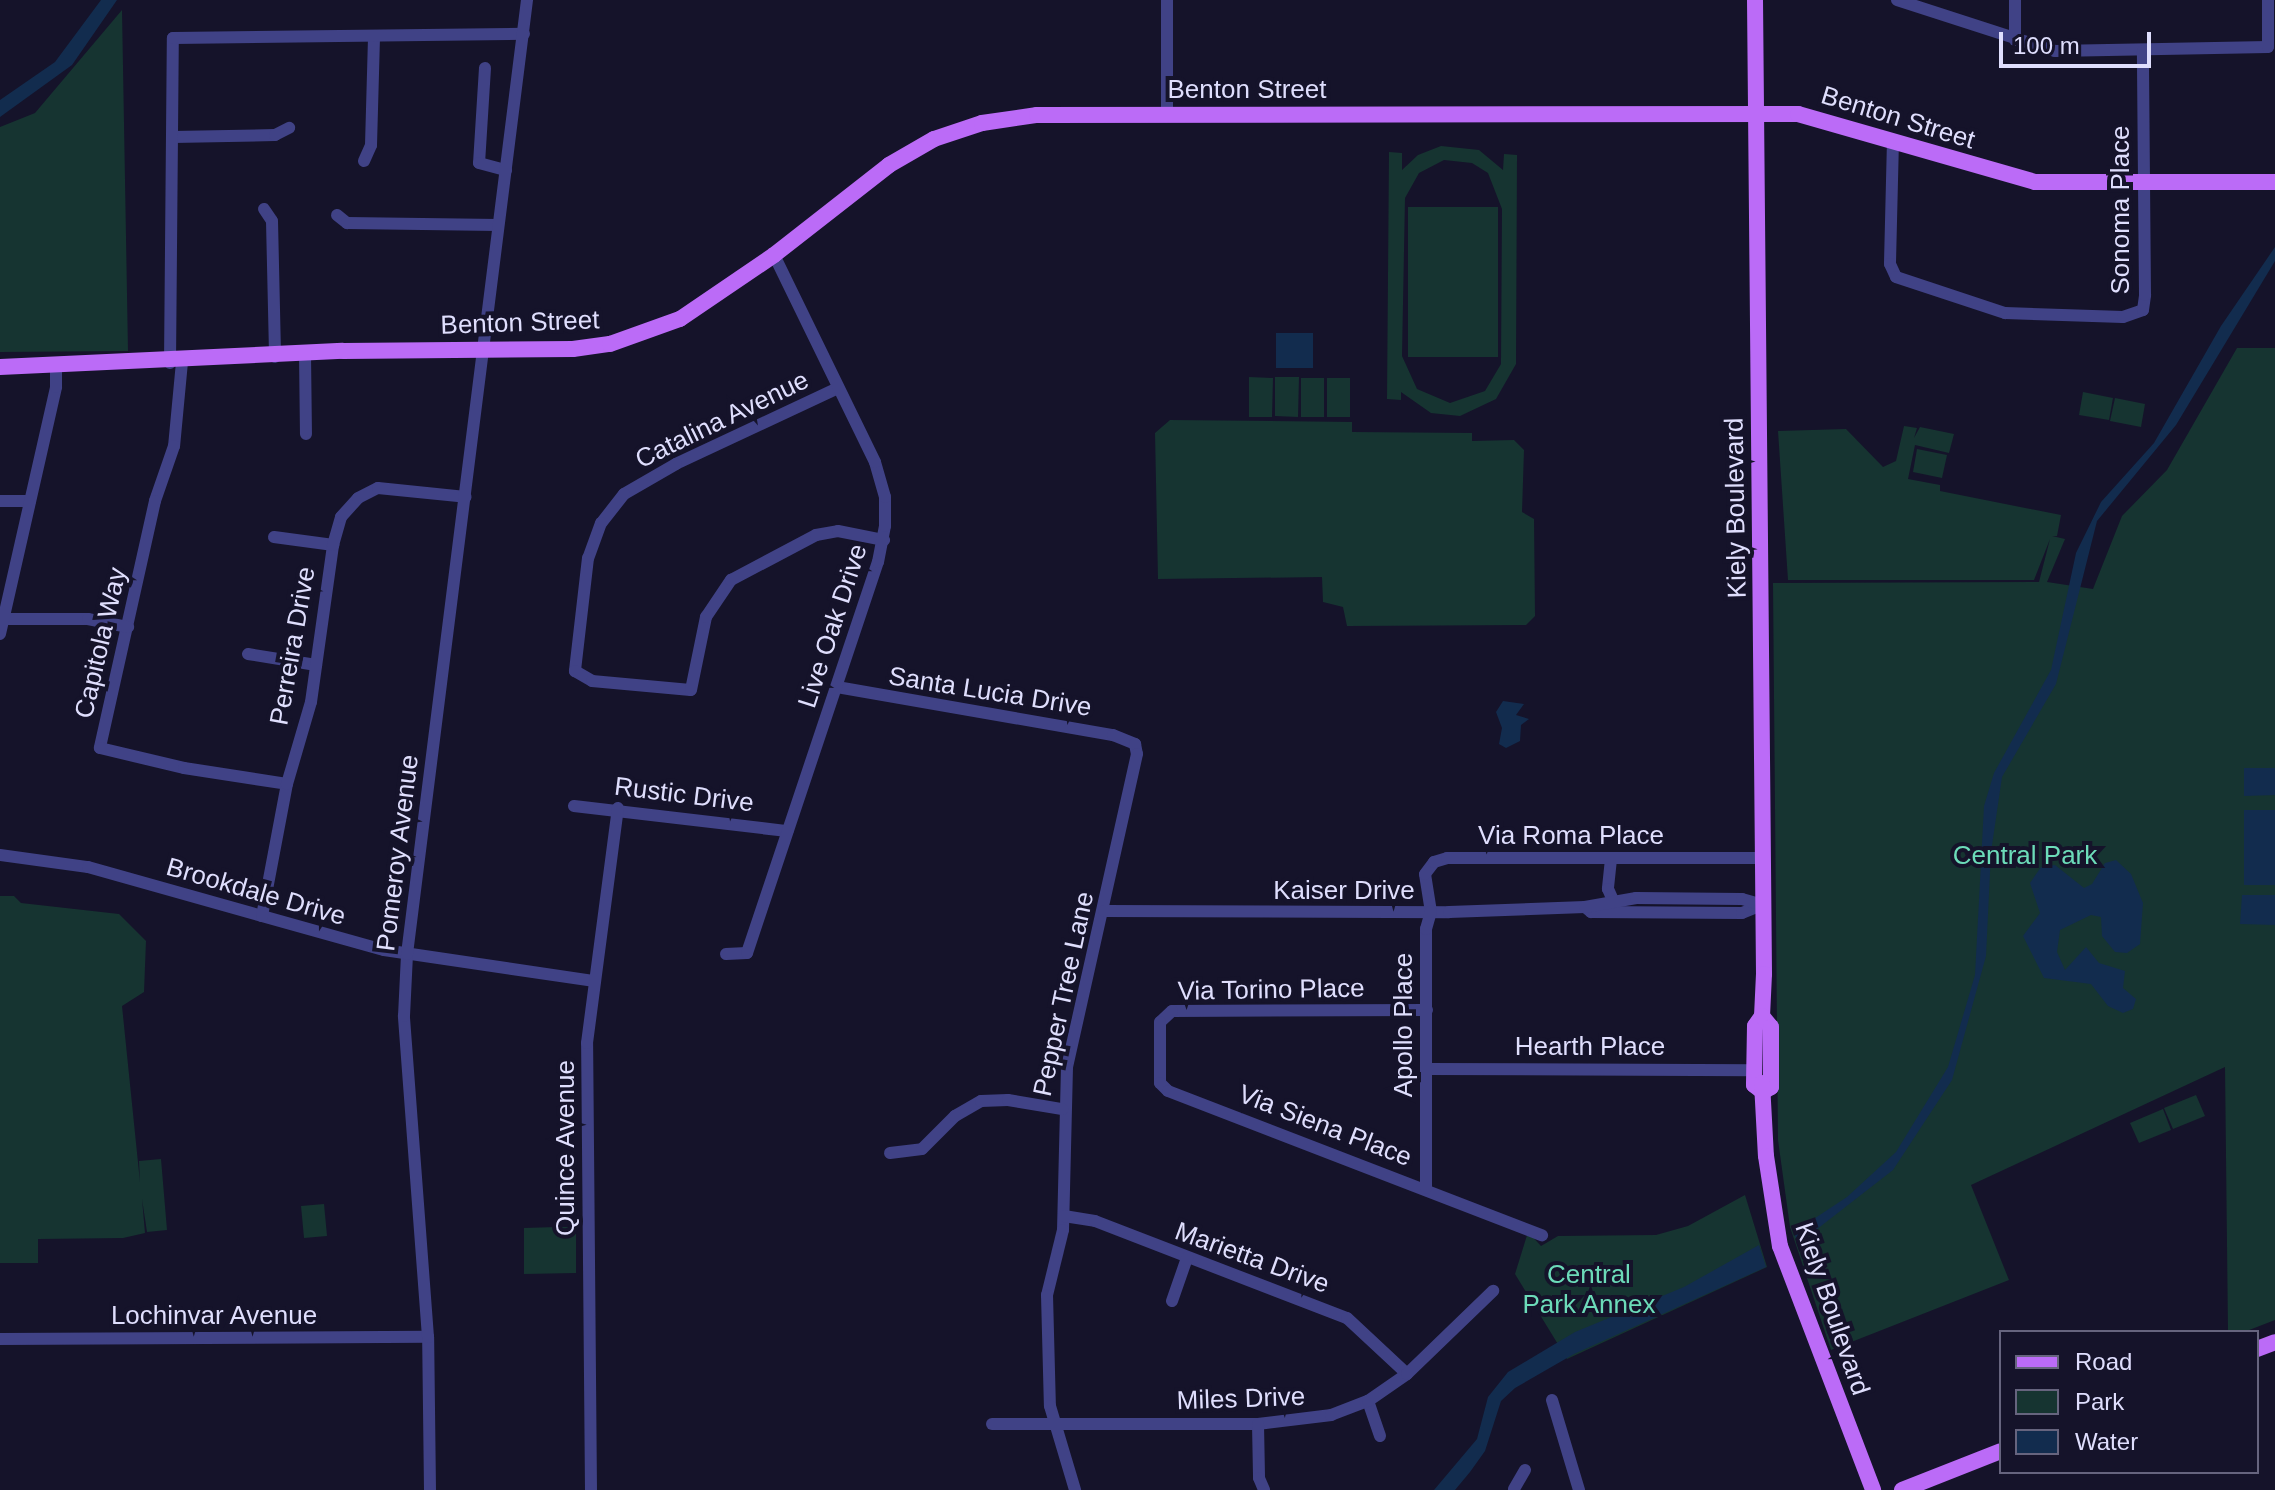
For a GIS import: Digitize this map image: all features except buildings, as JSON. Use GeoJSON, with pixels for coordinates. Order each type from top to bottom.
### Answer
{"type":"FeatureCollection","features":[{"type":"Feature","properties":{"kind":"main road","name":"Kiely Boulevard"},"geometry":{"type":"LineString","coordinates":[[1755,0],[1763,905],[1762,1016],[1755,1026],[1754,1085],[1763,1092],[1768,1173],[1780,1246],[1873,1490]]}},
{"type":"Feature","properties":{"kind":"main road","name":"Benton Street"},"geometry":{"type":"LineString","coordinates":[[0,367],[176,362],[305,354],[573,349],[657,329],[774,255],[889,165],[959,130],[1037,115],[1755,113],[1812,116],[2018,179],[2144,183],[2275,182]]}},
{"type":"Feature","properties":{"kind":"main road","name":"Kiely Boulevard"},"geometry":{"type":"LineString","coordinates":[[1762,1016],[1771,1027],[1771,1087],[1763,1092]]}},
{"type":"Feature","properties":{"kind":"main road"},"geometry":{"type":"LineString","coordinates":[[1902,1490],[1999,1452]]}},
{"type":"Feature","properties":{"kind":"street","name":"Pomeroy Avenue"},"geometry":{"type":"LineString","coordinates":[[430,1490],[428,1337],[404,1016],[407,954],[527,0]]}},
{"type":"Feature","properties":{"kind":"street"},"geometry":{"type":"LineString","coordinates":[[1167,0],[1167,114]]}},
{"type":"Feature","properties":{"kind":"street"},"geometry":{"type":"LineString","coordinates":[[1897,0],[2055,51],[2268,47],[2268,0]]}},
{"type":"Feature","properties":{"kind":"street"},"geometry":{"type":"LineString","coordinates":[[2015,0],[2015,40]]}},
{"type":"Feature","properties":{"kind":"street"},"geometry":{"type":"LineString","coordinates":[[176,362],[173,38],[524,34]]}},
{"type":"Feature","properties":{"kind":"street"},"geometry":{"type":"LineString","coordinates":[[364,161],[371,145],[374,36]]}},
{"type":"Feature","properties":{"kind":"street","name":"Sonoma Place"},"geometry":{"type":"LineString","coordinates":[[1893,140],[1889,158],[1891,271],[1916,288],[2005,313],[2097,318],[2143,310],[2143,51]]}},
{"type":"Feature","properties":{"kind":"street"},"geometry":{"type":"LineString","coordinates":[[485,68],[479,163],[506,170]]}},
{"type":"Feature","properties":{"kind":"street"},"geometry":{"type":"LineString","coordinates":[[173,137],[275,135],[289,128]]}},
{"type":"Feature","properties":{"kind":"street"},"geometry":{"type":"LineString","coordinates":[[264,209],[272,221],[275,357]]}},
{"type":"Feature","properties":{"kind":"street"},"geometry":{"type":"LineString","coordinates":[[337,215],[347,223],[498,225]]}},
{"type":"Feature","properties":{"kind":"street","name":"Live Oak Drive"},"geometry":{"type":"LineString","coordinates":[[726,954],[747,953],[884,540],[881,479],[774,255]]}},
{"type":"Feature","properties":{"kind":"street"},"geometry":{"type":"LineString","coordinates":[[305,354],[306,434]]}},
{"type":"Feature","properties":{"kind":"street","name":"Capitola Way"},"geometry":{"type":"LineString","coordinates":[[176,362],[174,446],[155,501],[100,748],[184,768],[287,784]]}},
{"type":"Feature","properties":{"kind":"street"},"geometry":{"type":"LineString","coordinates":[[0,634],[56,366]]}},
{"type":"Feature","properties":{"kind":"street","name":"Catalina Avenue"},"geometry":{"type":"LineString","coordinates":[[838,388],[676,464],[624,494],[601,523],[588,558],[575,671],[592,681],[691,690],[706,617],[731,580],[816,535],[838,531],[884,540]]}},
{"type":"Feature","properties":{"kind":"street","name":"Perreira Drive"},"geometry":{"type":"LineString","coordinates":[[262,916],[287,784],[311,702],[333,545],[341,517],[358,498],[378,488],[466,497]]}},
{"type":"Feature","properties":{"kind":"street"},"geometry":{"type":"LineString","coordinates":[[0,501],[30,501]]}},
{"type":"Feature","properties":{"kind":"street"},"geometry":{"type":"LineString","coordinates":[[274,537],[333,545]]}},
{"type":"Feature","properties":{"kind":"street"},"geometry":{"type":"LineString","coordinates":[[2,619],[88,619],[128,627]]}},
{"type":"Feature","properties":{"kind":"street"},"geometry":{"type":"LineString","coordinates":[[248,654],[316,665]]}},
{"type":"Feature","properties":{"kind":"street","name":"Santa Lucia Drive"},"geometry":{"type":"LineString","coordinates":[[837,687],[1113,735],[1135,744]]}},
{"type":"Feature","properties":{"kind":"street","name":"Pepper Tree Lane"},"geometry":{"type":"LineString","coordinates":[[1075,1490],[1055,1424],[1045,1327],[1064,1216],[1062,1109],[1067,1067],[1104,911],[1135,744]]}},
{"type":"Feature","properties":{"kind":"street","name":"Rustic Drive"},"geometry":{"type":"LineString","coordinates":[[574,806],[618,808],[788,831]]}},
{"type":"Feature","properties":{"kind":"street","name":"Quince Avenue"},"geometry":{"type":"LineString","coordinates":[[591,1490],[587,1043],[618,808]]}},
{"type":"Feature","properties":{"kind":"street","name":"Brookdale Drive"},"geometry":{"type":"LineString","coordinates":[[0,855],[88,867],[407,954],[595,981]]}},
{"type":"Feature","properties":{"kind":"street","name":"Via Roma Place"},"geometry":{"type":"LineString","coordinates":[[1431,912],[1425,874],[1434,862],[1762,858]]}},
{"type":"Feature","properties":{"kind":"street"},"geometry":{"type":"LineString","coordinates":[[1611,859],[1611,874],[1619,904]]}},
{"type":"Feature","properties":{"kind":"street","name":"Kaiser Drive"},"geometry":{"type":"LineString","coordinates":[[1104,911],[1431,912],[1585,907],[1591,912],[1619,904],[1742,913],[1763,905]]}},
{"type":"Feature","properties":{"kind":"street","name":"Apollo Place"},"geometry":{"type":"LineString","coordinates":[[1426,1188],[1426,929],[1431,912]]}},
{"type":"Feature","properties":{"kind":"street","name":"Via Torino Place"},"geometry":{"type":"LineString","coordinates":[[1164,1014],[1427,1010]]}},
{"type":"Feature","properties":{"kind":"street","name":"Via Siena Place"},"geometry":{"type":"LineString","coordinates":[[1164,1014],[1159,1075],[1168,1091],[1542,1235]]}},
{"type":"Feature","properties":{"kind":"street","name":"Hearth Place"},"geometry":{"type":"LineString","coordinates":[[1426,1069],[1754,1070]]}},
{"type":"Feature","properties":{"kind":"street"},"geometry":{"type":"LineString","coordinates":[[890,1153],[922,1149],[955,1116],[981,1101],[1008,1100],[1062,1109]]}},
{"type":"Feature","properties":{"kind":"street","name":"Marietta Drive"},"geometry":{"type":"LineString","coordinates":[[1064,1216],[1095,1221],[1347,1318],[1407,1374]]}},
{"type":"Feature","properties":{"kind":"street"},"geometry":{"type":"LineString","coordinates":[[1172,1301],[1187,1258]]}},
{"type":"Feature","properties":{"kind":"street","name":"Miles Drive"},"geometry":{"type":"LineString","coordinates":[[992,1424],[1258,1424],[1331,1415],[1368,1401],[1407,1374],[1493,1291]]}},
{"type":"Feature","properties":{"kind":"street","name":"Lochinvar Avenue"},"geometry":{"type":"LineString","coordinates":[[0,1339],[428,1337]]}},
{"type":"Feature","properties":{"kind":"street"},"geometry":{"type":"LineString","coordinates":[[1552,1400],[1579,1490]]}},
{"type":"Feature","properties":{"kind":"street"},"geometry":{"type":"LineString","coordinates":[[1368,1401],[1380,1436]]}},
{"type":"Feature","properties":{"kind":"street"},"geometry":{"type":"LineString","coordinates":[[1258,1424],[1259,1478],[1264,1490]]}},
{"type":"Feature","properties":{"kind":"street"},"geometry":{"type":"LineString","coordinates":[[1514,1490],[1525,1470]]}},
{"type":"Feature","properties":{"kind":"green space"},"geometry":{"type":"Polygon","coordinates":[[[122,10],[128,351],[0,352],[0,127],[35,113],[122,10]]]}},
{"type":"Feature","properties":{"kind":"green space"},"geometry":{"type":"Polygon","coordinates":[[[1441,146],[1479,150],[1503,170],[1504,154],[1517,155],[1516,364],[1496,399],[1460,416],[1431,413],[1401,392],[1401,400],[1387,399],[1389,152],[1402,153],[1402,170],[1418,155],[1441,146]],[[1444,160],[1419,173],[1405,198],[1402,356],[1417,389],[1450,403],[1485,391],[1501,364],[1502,209],[1488,173],[1472,163],[1444,160]]]}},
{"type":"Feature","properties":{"kind":"green space"},"geometry":{"type":"Polygon","coordinates":[[[1408,207],[1498,207],[1498,357],[1408,357],[1408,207]]]}},
{"type":"Feature","properties":{"kind":"green space","name":"Central Park"},"geometry":{"type":"Polygon","coordinates":[[[2237,348],[2275,348],[2275,1320],[2249,1330],[2228,1330],[2225,1067],[1971,1185],[2009,1280],[1831,1350],[1790,1227],[1778,1140],[1773,583],[2039,582],[2050,539],[2034,580],[1788,580],[1778,431],[1846,429],[1883,467],[1896,461],[1904,426],[1917,428],[1914,438],[1920,427],[1954,434],[1949,453],[1915,445],[1908,479],[1940,485],[1940,491],[2061,515],[2057,536],[2052,536],[2065,539],[2047,582],[2093,589],[2122,516],[2167,470],[2237,348]]]}},
{"type":"Feature","properties":{"kind":"green space"},"geometry":{"type":"Polygon","coordinates":[[[1249,377],[1273,378],[1272,417],[1249,417],[1249,377]]]}},
{"type":"Feature","properties":{"kind":"green space"},"geometry":{"type":"Polygon","coordinates":[[[1275,377],[1299,377],[1298,417],[1275,416],[1275,377]]]}},
{"type":"Feature","properties":{"kind":"green space"},"geometry":{"type":"Polygon","coordinates":[[[1301,378],[1324,378],[1324,417],[1301,417],[1301,378]]]}},
{"type":"Feature","properties":{"kind":"green space"},"geometry":{"type":"Polygon","coordinates":[[[1327,378],[1350,378],[1350,417],[1327,417],[1327,378]]]}},
{"type":"Feature","properties":{"kind":"green space"},"geometry":{"type":"Polygon","coordinates":[[[2083,392],[2113,398],[2109,420],[2079,415],[2083,392]]]}},
{"type":"Feature","properties":{"kind":"green space"},"geometry":{"type":"Polygon","coordinates":[[[2115,398],[2145,404],[2141,427],[2110,421],[2115,398]]]}},
{"type":"Feature","properties":{"kind":"green space"},"geometry":{"type":"Polygon","coordinates":[[[1170,420],[1352,422],[1352,432],[1472,433],[1472,441],[1514,440],[1524,450],[1522,512],[1534,519],[1535,616],[1526,625],[1347,626],[1343,607],[1323,602],[1322,577],[1158,579],[1155,433],[1170,420]]]}},
{"type":"Feature","properties":{"kind":"green space"},"geometry":{"type":"Polygon","coordinates":[[[1917,449],[1947,455],[1942,478],[1913,472],[1917,449]]]}},
{"type":"Feature","properties":{"kind":"green space"},"geometry":{"type":"Polygon","coordinates":[[[0,896],[14,896],[21,903],[119,914],[146,941],[144,992],[122,1006],[140,1182],[139,1161],[161,1159],[167,1230],[147,1232],[142,1199],[145,1233],[123,1238],[38,1239],[38,1263],[0,1263],[0,896]]]}},
{"type":"Feature","properties":{"kind":"green space"},"geometry":{"type":"Polygon","coordinates":[[[2196,1095],[2205,1116],[2173,1129],[2164,1108],[2196,1095]]]}},
{"type":"Feature","properties":{"kind":"green space"},"geometry":{"type":"Polygon","coordinates":[[[2163,1109],[2171,1130],[2139,1143],[2130,1123],[2163,1109]]]}},
{"type":"Feature","properties":{"kind":"green space","name":"Central Park Annex"},"geometry":{"type":"Polygon","coordinates":[[[1745,1195],[1767,1267],[1567,1359],[1515,1274],[1528,1232],[1541,1246],[1558,1236],[1656,1235],[1688,1226],[1745,1195]]]}},
{"type":"Feature","properties":{"kind":"green space"},"geometry":{"type":"Polygon","coordinates":[[[324,1204],[327,1236],[304,1238],[301,1206],[324,1204]]]}},
{"type":"Feature","properties":{"kind":"green space"},"geometry":{"type":"Polygon","coordinates":[[[576,1227],[576,1273],[524,1274],[524,1228],[576,1227]]]}},
{"type":"Feature","properties":{"kind":"water"},"geometry":{"type":"Polygon","coordinates":[[[101,0],[117,0],[72,65],[0,117],[0,100],[55,62],[101,0]]]}},
{"type":"Feature","properties":{"kind":"water"},"geometry":{"type":"Polygon","coordinates":[[[2275,247],[2275,261],[2176,425],[2097,521],[2056,684],[2002,777],[1991,852],[1986,956],[1952,1080],[1893,1170],[1812,1233],[1796,1239],[1794,1232],[1847,1197],[1896,1152],[1948,1067],[1975,975],[1984,806],[1994,773],[2051,670],[2076,553],[2101,502],[2154,443],[2221,326],[2275,247]]]}},
{"type":"Feature","properties":{"kind":"water"},"geometry":{"type":"Polygon","coordinates":[[[1276,333],[1313,333],[1313,368],[1276,368],[1276,333]]]}},
{"type":"Feature","properties":{"kind":"water"},"geometry":{"type":"Polygon","coordinates":[[[1503,701],[1524,704],[1516,715],[1529,719],[1521,725],[1520,741],[1506,748],[1499,744],[1502,728],[1496,712],[1503,701]]]}},
{"type":"Feature","properties":{"kind":"water"},"geometry":{"type":"Polygon","coordinates":[[[2244,768],[2275,768],[2275,795],[2244,796],[2244,768]]]}},
{"type":"Feature","properties":{"kind":"water"},"geometry":{"type":"Polygon","coordinates":[[[2244,810],[2275,810],[2275,885],[2244,885],[2244,810]]]}},
{"type":"Feature","properties":{"kind":"water"},"geometry":{"type":"Polygon","coordinates":[[[2116,860],[2131,874],[2143,903],[2140,944],[2127,953],[2115,952],[2102,936],[2101,917],[2091,915],[2060,930],[2057,952],[2065,970],[2086,947],[2099,963],[2125,971],[2123,988],[2136,999],[2133,1009],[2123,1013],[2108,1006],[2091,984],[2044,978],[2023,936],[2040,913],[2030,883],[2041,867],[2055,865],[2084,888],[2092,884],[2105,863],[2116,860]]]}},
{"type":"Feature","properties":{"kind":"water"},"geometry":{"type":"Polygon","coordinates":[[[2242,895],[2275,895],[2275,925],[2240,924],[2242,895]]]}},
{"type":"Feature","properties":{"kind":"water"},"geometry":{"type":"Polygon","coordinates":[[[1759,1245],[1766,1267],[1574,1354],[1515,1388],[1501,1401],[1485,1451],[1470,1472],[1455,1490],[1434,1490],[1477,1439],[1488,1397],[1508,1372],[1575,1332],[1684,1287],[1759,1245]]]}}]}
